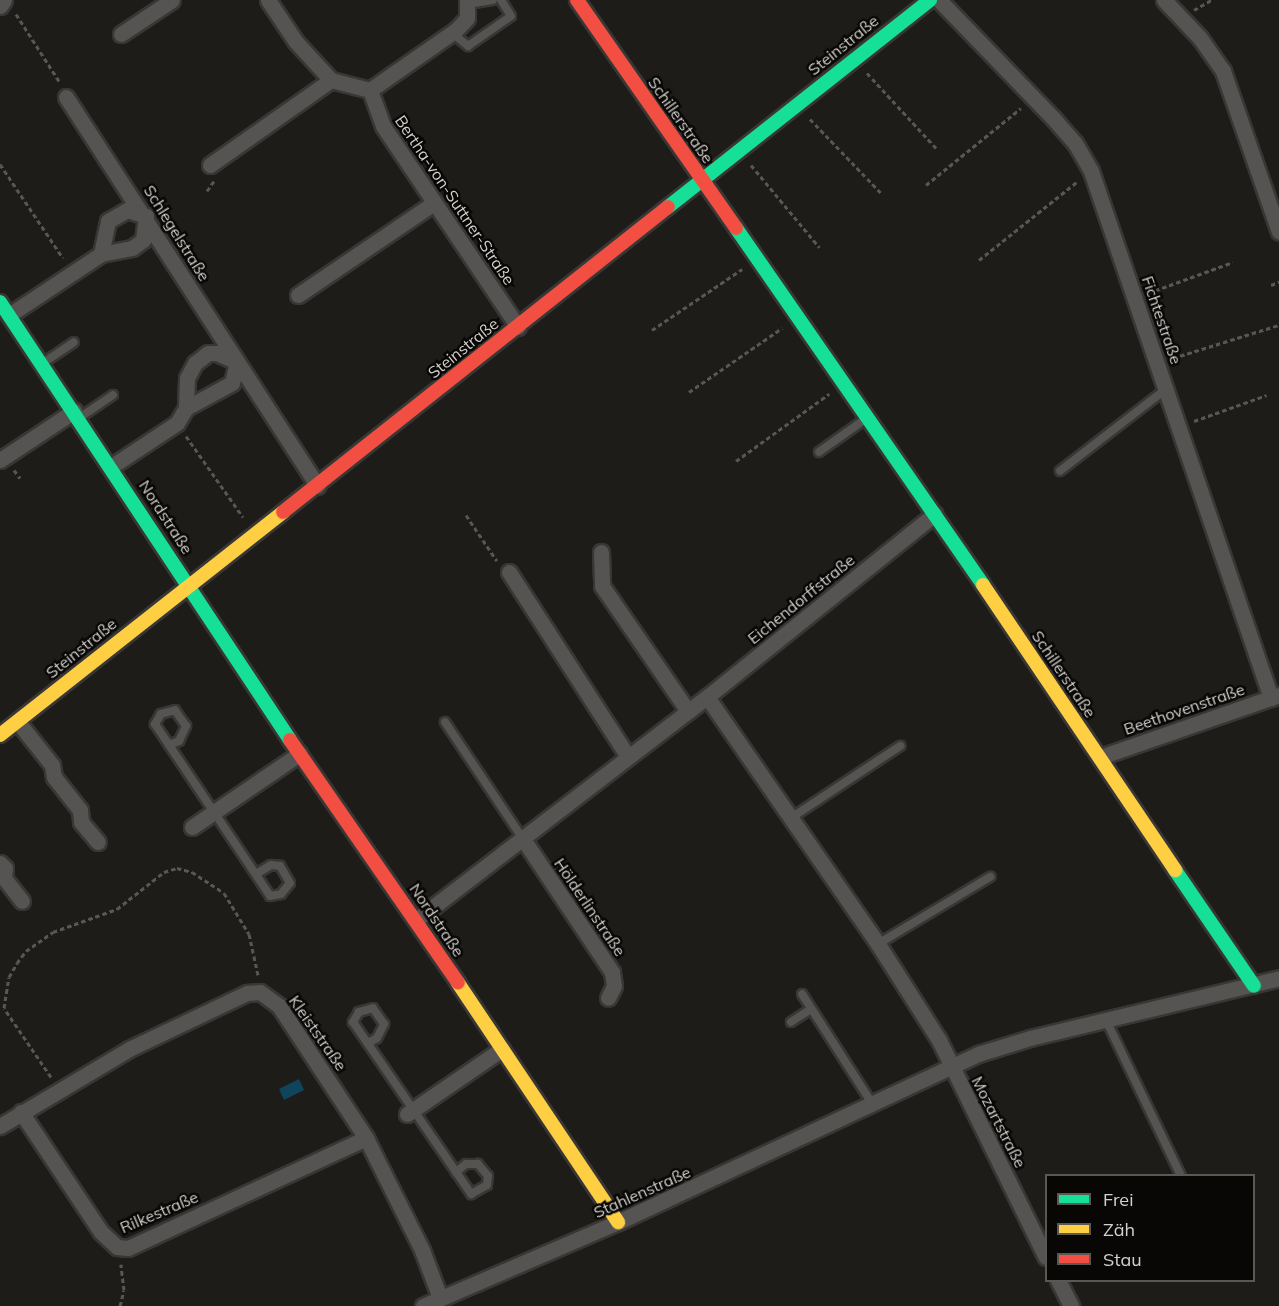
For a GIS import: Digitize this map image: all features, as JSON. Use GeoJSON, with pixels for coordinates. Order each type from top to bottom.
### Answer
{"type":"FeatureCollection","features":[{"type":"Feature","properties":{"kind":"street"},"geometry":{"type":"LineString","coordinates":[[121,34],[172,0]]}},
{"type":"Feature","properties":{"kind":"street"},"geometry":{"type":"LineString","coordinates":[[268,0],[296,42],[331,80],[369,90],[452,33],[467,18],[468,2]]}},
{"type":"Feature","properties":{"kind":"street","name":"Schillerstraße"},"geometry":{"type":"LineString","coordinates":[[577,0],[935,513],[1254,986]]}},
{"type":"Feature","properties":{"kind":"street","name":"Steinstraße"},"geometry":{"type":"LineString","coordinates":[[0,735],[256,536],[930,0]]}},
{"type":"Feature","properties":{"kind":"street","name":"Fichtestraße"},"geometry":{"type":"LineString","coordinates":[[939,0],[1075,143],[1091,171],[1178,426],[1275,697]]}},
{"type":"Feature","properties":{"kind":"street"},"geometry":{"type":"LineString","coordinates":[[1164,0],[1200,38],[1223,71],[1279,232]]}},
{"type":"Feature","properties":{"kind":"street"},"geometry":{"type":"LineString","coordinates":[[210,165],[331,80]]}},
{"type":"Feature","properties":{"kind":"street","name":"Bertha-von-Suttner-Straße"},"geometry":{"type":"LineString","coordinates":[[369,90],[383,126],[518,327]]}},
{"type":"Feature","properties":{"kind":"street","name":"Schlegelstraße"},"geometry":{"type":"LineString","coordinates":[[66,97],[146,216],[318,486]]}},
{"type":"Feature","properties":{"kind":"street"},"geometry":{"type":"LineString","coordinates":[[297,295],[434,203]]}},
{"type":"Feature","properties":{"kind":"street"},"geometry":{"type":"LineString","coordinates":[[4,309],[100,255],[132,248],[143,240],[146,216],[127,210],[108,221],[100,255]]}},
{"type":"Feature","properties":{"kind":"street","name":"Nordstraße"},"geometry":{"type":"LineString","coordinates":[[4,309],[112,466],[299,754],[416,920],[618,1222]]}},
{"type":"Feature","properties":{"kind":"street"},"geometry":{"type":"LineString","coordinates":[[112,466],[177,423],[186,408],[187,378],[195,363],[208,353],[217,353],[237,362],[232,383],[186,408]]}},
{"type":"Feature","properties":{"kind":"street"},"geometry":{"type":"LineString","coordinates":[[0,460],[76,414]]}},
{"type":"Feature","properties":{"kind":"street","name":"Eichendorffstraße"},"geometry":{"type":"LineString","coordinates":[[416,920],[707,697],[935,513]]}},
{"type":"Feature","properties":{"kind":"street"},"geometry":{"type":"LineString","coordinates":[[601,552],[602,586],[688,711]]}},
{"type":"Feature","properties":{"kind":"street"},"geometry":{"type":"LineString","coordinates":[[505,570],[628,757]]}},
{"type":"Feature","properties":{"kind":"street","name":"Mozartstraße"},"geometry":{"type":"LineString","coordinates":[[707,697],[878,944],[952,1067],[1045,1253]]}},
{"type":"Feature","properties":{"kind":"street","name":"Beethovenstraße"},"geometry":{"type":"LineString","coordinates":[[1100,757],[1275,697]]}},
{"type":"Feature","properties":{"kind":"street"},"geometry":{"type":"LineString","coordinates":[[18,722],[52,765],[54,777],[80,810],[81,822],[98,842]]}},
{"type":"Feature","properties":{"kind":"street"},"geometry":{"type":"LineString","coordinates":[[192,827],[299,754]]}},
{"type":"Feature","properties":{"kind":"street","name":"Hölderlinstraße"},"geometry":{"type":"LineString","coordinates":[[523,839],[612,972],[614,986],[608,998]]}},
{"type":"Feature","properties":{"kind":"street"},"geometry":{"type":"LineString","coordinates":[[0,862],[5,868],[4,878],[22,901]]}},
{"type":"Feature","properties":{"kind":"street","name":"Stahlenstraße"},"geometry":{"type":"LineString","coordinates":[[423,1306],[618,1222],[874,1106],[952,1067],[1030,1038],[1254,986],[1279,978]]}},
{"type":"Feature","properties":{"kind":"street"},"geometry":{"type":"LineString","coordinates":[[0,1126],[59,1088],[129,1049],[247,993],[260,992]]}},
{"type":"Feature","properties":{"kind":"street","name":"Kleiststraße"},"geometry":{"type":"LineString","coordinates":[[260,992],[279,1006],[366,1138],[422,1250],[440,1298]]}},
{"type":"Feature","properties":{"kind":"street"},"geometry":{"type":"LineString","coordinates":[[410,1112],[502,1049]]}},
{"type":"Feature","properties":{"kind":"street","name":"Rilkestraße"},"geometry":{"type":"LineString","coordinates":[[21,1112],[101,1232],[117,1247],[128,1248],[366,1138]]}},
{"type":"Feature","properties":{"kind":"street"},"geometry":{"type":"LineString","coordinates":[[1059,1282],[1071,1306]]}},
{"type":"Feature","properties":{"kind":"lane"},"geometry":{"type":"LineString","coordinates":[[468,2],[493,0]]}},
{"type":"Feature","properties":{"kind":"lane"},"geometry":{"type":"LineString","coordinates":[[452,33],[459,43],[468,46],[511,16],[501,0]]}},
{"type":"Feature","properties":{"kind":"lane"},"geometry":{"type":"LineString","coordinates":[[42,364],[74,342]]}},
{"type":"Feature","properties":{"kind":"lane"},"geometry":{"type":"LineString","coordinates":[[1060,471],[1166,389]]}},
{"type":"Feature","properties":{"kind":"lane"},"geometry":{"type":"LineString","coordinates":[[76,414],[113,395]]}},
{"type":"Feature","properties":{"kind":"lane"},"geometry":{"type":"LineString","coordinates":[[819,452],[868,417]]}},
{"type":"Feature","properties":{"kind":"lane"},"geometry":{"type":"LineString","coordinates":[[169,745],[178,741],[186,726],[175,710],[161,714],[155,724],[169,745],[215,812],[270,896],[281,894],[290,883],[280,866],[271,865],[256,874]]}},
{"type":"Feature","properties":{"kind":"lane"},"geometry":{"type":"LineString","coordinates":[[445,722],[523,839]]}},
{"type":"Feature","properties":{"kind":"lane"},"geometry":{"type":"LineString","coordinates":[[790,819],[900,746]]}},
{"type":"Feature","properties":{"kind":"lane"},"geometry":{"type":"LineString","coordinates":[[878,944],[990,878]]}},
{"type":"Feature","properties":{"kind":"lane"},"geometry":{"type":"LineString","coordinates":[[802,994],[874,1106]]}},
{"type":"Feature","properties":{"kind":"lane"},"geometry":{"type":"LineString","coordinates":[[368,1043],[377,1038],[384,1024],[374,1008],[359,1012],[353,1022],[410,1112],[471,1194],[487,1185],[488,1176],[478,1164],[466,1164],[456,1172]]}},
{"type":"Feature","properties":{"kind":"lane"},"geometry":{"type":"LineString","coordinates":[[791,1022],[812,1009]]}},
{"type":"Feature","properties":{"kind":"lane"},"geometry":{"type":"LineString","coordinates":[[1106,1020],[1180,1174]]}},
{"type":"Feature","properties":{"kind":"path"},"geometry":{"type":"LineString","coordinates":[[5,4],[66,97]]}},
{"type":"Feature","properties":{"kind":"path"},"geometry":{"type":"LineString","coordinates":[[854,59],[937,149]]}},
{"type":"Feature","properties":{"kind":"path"},"geometry":{"type":"LineString","coordinates":[[926,184],[1034,98]]}},
{"type":"Feature","properties":{"kind":"path"},"geometry":{"type":"LineString","coordinates":[[797,105],[882,194]]}},
{"type":"Feature","properties":{"kind":"path"},"geometry":{"type":"LineString","coordinates":[[740,152],[819,247]]}},
{"type":"Feature","properties":{"kind":"path"},"geometry":{"type":"LineString","coordinates":[[0,164],[72,272]]}},
{"type":"Feature","properties":{"kind":"path"},"geometry":{"type":"LineString","coordinates":[[978,260],[1091,171]]}},
{"type":"Feature","properties":{"kind":"path"},"geometry":{"type":"LineString","coordinates":[[652,330],[759,258]]}},
{"type":"Feature","properties":{"kind":"path"},"geometry":{"type":"LineString","coordinates":[[1135,298],[1233,262]]}},
{"type":"Feature","properties":{"kind":"path"},"geometry":{"type":"LineString","coordinates":[[1271,285],[1279,282]]}},
{"type":"Feature","properties":{"kind":"path"},"geometry":{"type":"LineString","coordinates":[[688,392],[799,317]]}},
{"type":"Feature","properties":{"kind":"path"},"geometry":{"type":"LineString","coordinates":[[1157,363],[1279,325]]}},
{"type":"Feature","properties":{"kind":"path"},"geometry":{"type":"LineString","coordinates":[[736,461],[844,383]]}},
{"type":"Feature","properties":{"kind":"path"},"geometry":{"type":"LineString","coordinates":[[1178,426],[1267,395]]}},
{"type":"Feature","properties":{"kind":"path"},"geometry":{"type":"LineString","coordinates":[[177,423],[256,536]]}},
{"type":"Feature","properties":{"kind":"path"},"geometry":{"type":"LineString","coordinates":[[466,516],[505,570]]}},
{"type":"Feature","properties":{"kind":"path"},"geometry":{"type":"LineString","coordinates":[[59,1088],[2,1008],[9,977],[26,951],[53,932],[117,909],[159,876],[177,868],[208,880],[236,910],[249,934],[260,992]]}},
{"type":"Feature","properties":{"kind":"path"},"geometry":{"type":"LineString","coordinates":[[117,1247],[124,1290],[120,1306]]}},
{"type":"Feature","properties":{"kind":"water"},"geometry":{"type":"Polygon","coordinates":[[[299,1079],[304,1090],[284,1100],[279,1089],[299,1079]]]}},
{"type":"Feature","properties":{"kind":"traffic: fast"},"geometry":{"type":"LineString","coordinates":[[668,207],[930,0]]}},
{"type":"Feature","properties":{"kind":"traffic: fast"},"geometry":{"type":"LineString","coordinates":[[736,228],[983,585]]}},
{"type":"Feature","properties":{"kind":"traffic: fast"},"geometry":{"type":"LineString","coordinates":[[0,302],[290,740]]}},
{"type":"Feature","properties":{"kind":"traffic: fast"},"geometry":{"type":"LineString","coordinates":[[1175,870],[1254,986]]}},
{"type":"Feature","properties":{"kind":"traffic: slow"},"geometry":{"type":"LineString","coordinates":[[0,735],[283,512]]}},
{"type":"Feature","properties":{"kind":"traffic: slow"},"geometry":{"type":"LineString","coordinates":[[983,585],[1175,870]]}},
{"type":"Feature","properties":{"kind":"traffic: slow"},"geometry":{"type":"LineString","coordinates":[[458,983],[618,1222]]}},
{"type":"Feature","properties":{"kind":"traffic: jam"},"geometry":{"type":"LineString","coordinates":[[577,0],[736,228]]}},
{"type":"Feature","properties":{"kind":"traffic: jam"},"geometry":{"type":"LineString","coordinates":[[283,512],[668,207]]}},
{"type":"Feature","properties":{"kind":"traffic: jam"},"geometry":{"type":"LineString","coordinates":[[290,740],[458,983]]}}]}
